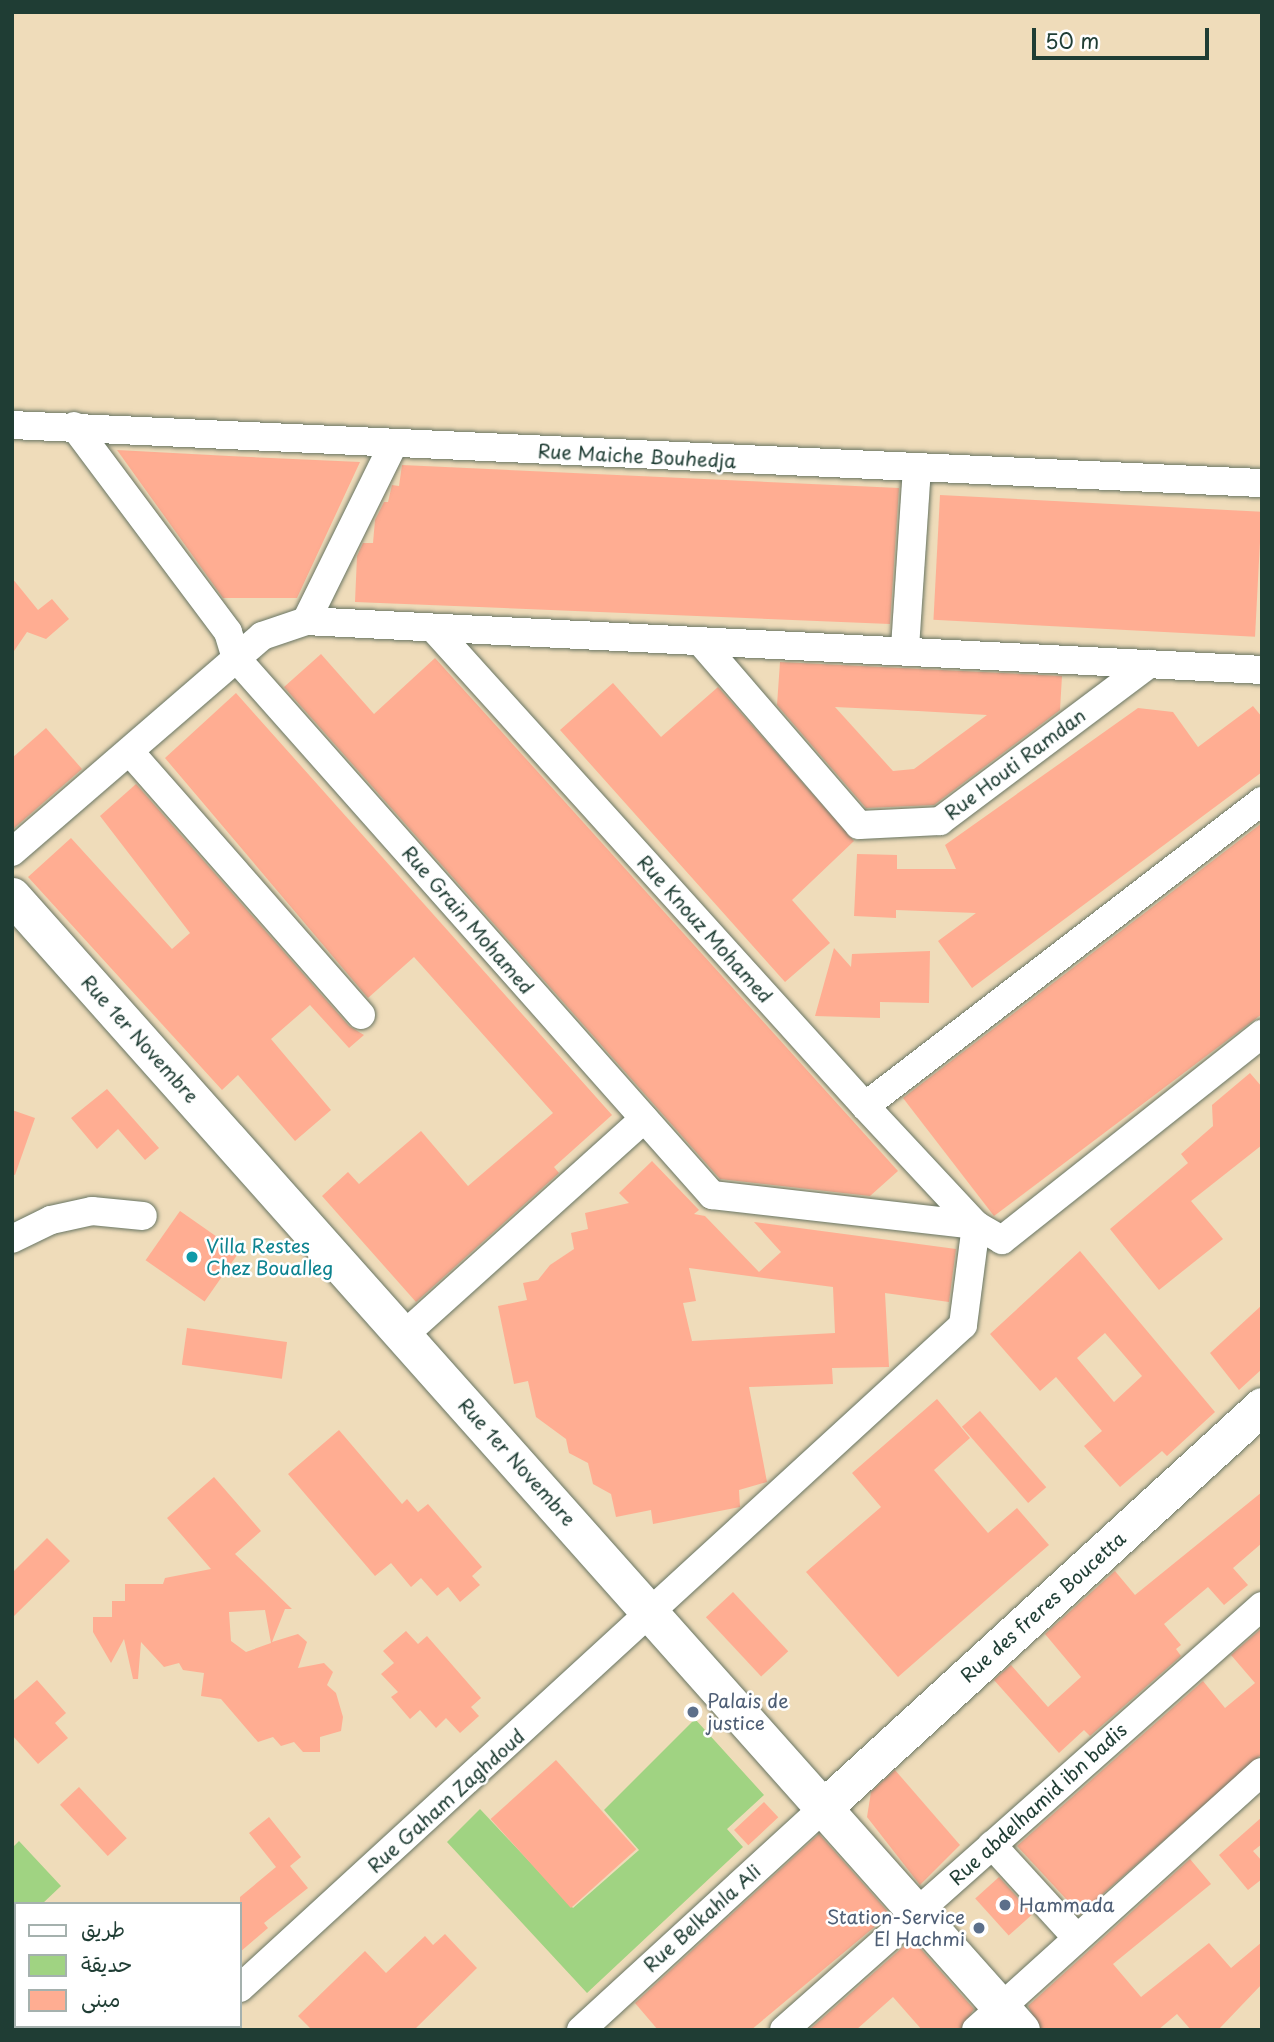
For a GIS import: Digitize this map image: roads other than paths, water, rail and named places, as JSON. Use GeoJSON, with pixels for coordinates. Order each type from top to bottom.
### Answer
{"type":"FeatureCollection","features":[{"type":"Feature","properties":{"kind":"main road","name":"Rue 1er Novembre"},"geometry":{"type":"LineString","coordinates":[[12,896],[917,1912],[999,2022]]}},
{"type":"Feature","properties":{"kind":"main road","name":"Rue des freres Boucetta"},"geometry":{"type":"LineString","coordinates":[[824,1807],[1262,1406]]}},
{"type":"Feature","properties":{"kind":"street","name":"Rue Maiche Bouhedja"},"geometry":{"type":"LineString","coordinates":[[12,425],[74,426],[393,445],[1262,483]]}},
{"type":"Feature","properties":{"kind":"street","name":"Rue Grain Mohamed"},"geometry":{"type":"LineString","coordinates":[[74,426],[228,632],[236,658],[712,1195],[976,1225]]}},
{"type":"Feature","properties":{"kind":"street"},"geometry":{"type":"LineString","coordinates":[[306,621],[393,445]]}},
{"type":"Feature","properties":{"kind":"street"},"geometry":{"type":"LineString","coordinates":[[905,648],[917,468]]}},
{"type":"Feature","properties":{"kind":"street"},"geometry":{"type":"LineString","coordinates":[[12,852],[262,636],[306,621],[436,631],[905,648],[1262,670]]}},
{"type":"Feature","properties":{"kind":"street","name":"Rue Knouz Mohamed"},"geometry":{"type":"LineString","coordinates":[[436,631],[976,1225]]}},
{"type":"Feature","properties":{"kind":"street","name":"Rue Houti Ramdan"},"geometry":{"type":"LineString","coordinates":[[700,641],[859,825],[940,821],[1149,664]]}},
{"type":"Feature","properties":{"kind":"street"},"geometry":{"type":"LineString","coordinates":[[130,752],[360,1015]]}},
{"type":"Feature","properties":{"kind":"street"},"geometry":{"type":"LineString","coordinates":[[865,1106],[1262,801]]}},
{"type":"Feature","properties":{"kind":"street"},"geometry":{"type":"LineString","coordinates":[[963,1325],[1002,1240],[1262,1034]]}},
{"type":"Feature","properties":{"kind":"street"},"geometry":{"type":"LineString","coordinates":[[404,1335],[644,1119]]}},
{"type":"Feature","properties":{"kind":"street"},"geometry":{"type":"LineString","coordinates":[[12,1239],[51,1220],[92,1211],[143,1216]]}},
{"type":"Feature","properties":{"kind":"street"},"geometry":{"type":"LineString","coordinates":[[963,1325],[976,1225],[1002,1240]]}},
{"type":"Feature","properties":{"kind":"street","name":"Rue Gaham Zaghdoud"},"geometry":{"type":"LineString","coordinates":[[242,1986],[652,1614],[963,1325]]}},
{"type":"Feature","properties":{"kind":"street","name":"Rue abdelhamid ibn badis"},"geometry":{"type":"LineString","coordinates":[[784,2030],[1262,1606]]}},
{"type":"Feature","properties":{"kind":"street"},"geometry":{"type":"LineString","coordinates":[[999,2022],[1077,1938],[1262,1772]]}},
{"type":"Feature","properties":{"kind":"street","name":"Rue Belkahla Ali"},"geometry":{"type":"LineString","coordinates":[[581,2030],[824,1807]]}},
{"type":"Feature","properties":{"kind":"street"},"geometry":{"type":"LineString","coordinates":[[992,1845],[1077,1938]]}},
{"type":"Feature","properties":{"kind":"place","name":"Villa Restes Chez Boualleg"},"geometry":{"type":"Point","coordinates":[192,1257]}},
{"type":"Feature","properties":{"kind":"place","name":"Palais de justice"},"geometry":{"type":"Point","coordinates":[693,1712]}},
{"type":"Feature","properties":{"kind":"place","name":"Hammada"},"geometry":{"type":"Point","coordinates":[1005,1905]}},
{"type":"Feature","properties":{"kind":"place","name":"Station-Service El Hachmi"},"geometry":{"type":"Point","coordinates":[979,1928]}}]}
